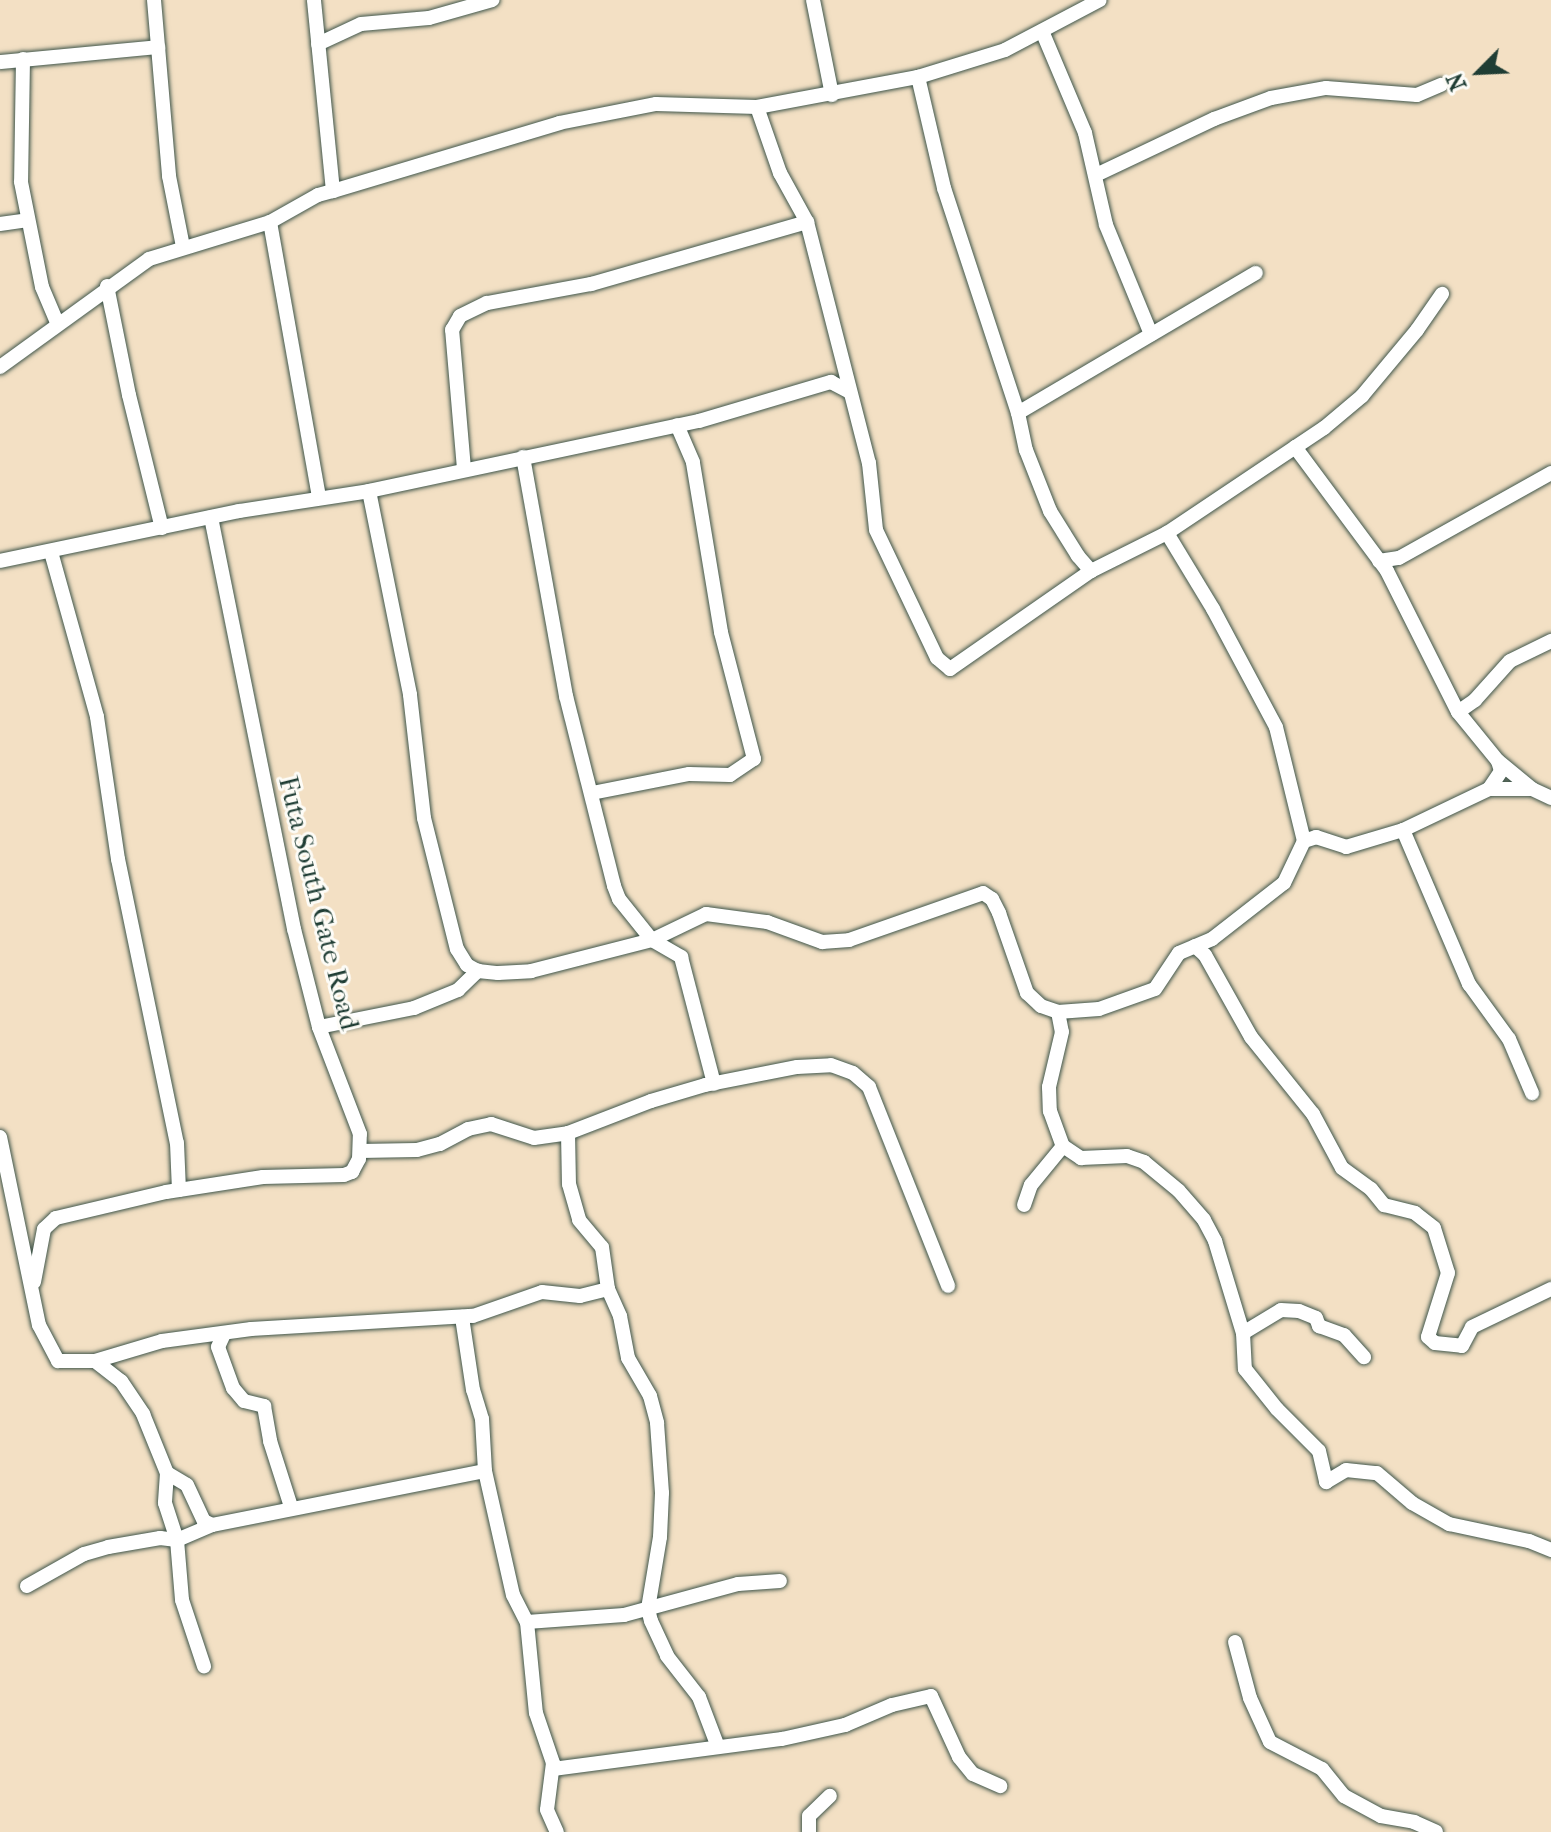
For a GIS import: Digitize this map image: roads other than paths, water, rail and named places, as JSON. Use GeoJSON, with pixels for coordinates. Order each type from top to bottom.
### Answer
{"type":"FeatureCollection","features":[{"type":"Feature","properties":{"kind":"street"},"geometry":{"type":"LineString","coordinates":[[154,0],[169,176],[183,247]]}},
{"type":"Feature","properties":{"kind":"street"},"geometry":{"type":"LineString","coordinates":[[314,0],[333,191]]}},
{"type":"Feature","properties":{"kind":"street"},"geometry":{"type":"LineString","coordinates":[[318,44],[361,24],[429,18],[492,0]]}},
{"type":"Feature","properties":{"kind":"street"},"geometry":{"type":"LineString","coordinates":[[813,0],[832,95]]}},
{"type":"Feature","properties":{"kind":"street"},"geometry":{"type":"LineString","coordinates":[[0,367],[107,286],[149,259],[270,222],[318,195],[559,123],[625,110],[656,104],[757,107],[918,77],[1005,50],[1100,0]]}},
{"type":"Feature","properties":{"kind":"street"},"geometry":{"type":"LineString","coordinates":[[1042,31],[1085,133],[1106,225],[1151,334]]}},
{"type":"Feature","properties":{"kind":"street"},"geometry":{"type":"LineString","coordinates":[[0,62],[158,47]]}},
{"type":"Feature","properties":{"kind":"street"},"geometry":{"type":"LineString","coordinates":[[23,59],[20,159],[28,220],[42,287],[57,323]]}},
{"type":"Feature","properties":{"kind":"street"},"geometry":{"type":"LineString","coordinates":[[918,77],[944,188],[1018,413],[1026,450],[1050,511],[1091,571]]}},
{"type":"Feature","properties":{"kind":"street"},"geometry":{"type":"LineString","coordinates":[[1096,175],[1214,119],[1271,98],[1326,88],[1417,95],[1441,85]]}},
{"type":"Feature","properties":{"kind":"street"},"geometry":{"type":"LineString","coordinates":[[757,107],[780,173],[807,222],[869,463],[876,530],[944,666],[950,669],[1091,571],[1167,533],[1295,447],[1362,396],[1417,330],[1442,294]]}},
{"type":"Feature","properties":{"kind":"street"},"geometry":{"type":"LineString","coordinates":[[0,224],[28,220]]}},
{"type":"Feature","properties":{"kind":"street"},"geometry":{"type":"LineString","coordinates":[[270,222],[319,498]]}},
{"type":"Feature","properties":{"kind":"street"},"geometry":{"type":"LineString","coordinates":[[464,469],[452,330],[460,316],[487,303],[591,284],[807,222]]}},
{"type":"Feature","properties":{"kind":"street"},"geometry":{"type":"LineString","coordinates":[[1018,413],[1256,273]]}},
{"type":"Feature","properties":{"kind":"street"},"geometry":{"type":"LineString","coordinates":[[107,286],[129,395],[162,528]]}},
{"type":"Feature","properties":{"kind":"street"},"geometry":{"type":"LineString","coordinates":[[0,561],[211,517],[369,491],[677,425],[788,397],[831,382],[841,361]]}},
{"type":"Feature","properties":{"kind":"street"},"geometry":{"type":"LineString","coordinates":[[831,382],[850,392]]}},
{"type":"Feature","properties":{"kind":"street"},"geometry":{"type":"LineString","coordinates":[[592,793],[689,774],[730,775],[754,759],[721,632],[693,462],[677,425]]}},
{"type":"Feature","properties":{"kind":"street"},"geometry":{"type":"LineString","coordinates":[[1295,447],[1379,561],[1458,712],[1498,761],[1532,789],[1551,798]]}},
{"type":"Feature","properties":{"kind":"street"},"geometry":{"type":"LineString","coordinates":[[523,457],[566,696],[619,899],[652,940],[681,957],[714,1084]]}},
{"type":"Feature","properties":{"kind":"street"},"geometry":{"type":"LineString","coordinates":[[1379,561],[1399,558],[1551,473]]}},
{"type":"Feature","properties":{"kind":"street"},"geometry":{"type":"LineString","coordinates":[[369,491],[410,695],[424,818],[457,949],[467,965],[478,971],[531,971],[652,940],[701,915],[716,913],[767,922],[822,942],[849,940],[983,893],[992,899],[999,913],[1027,993],[1041,1006],[1058,1012],[1099,1009],[1146,993],[1161,982],[1179,953],[1212,939],[1284,883],[1304,841],[1276,727],[1213,609],[1167,533]]}},
{"type":"Feature","properties":{"kind":"street","name":"Futa South Gate Road"},"geometry":{"type":"LineString","coordinates":[[211,517],[266,805],[319,1027],[360,1134],[360,1151]]}},
{"type":"Feature","properties":{"kind":"street"},"geometry":{"type":"LineString","coordinates":[[51,552],[97,717],[118,859],[177,1143],[179,1190]]}},
{"type":"Feature","properties":{"kind":"street"},"geometry":{"type":"LineString","coordinates":[[1458,712],[1475,700],[1510,661],[1551,641]]}},
{"type":"Feature","properties":{"kind":"street"},"geometry":{"type":"LineString","coordinates":[[1489,789],[1501,771],[1498,761]]}},
{"type":"Feature","properties":{"kind":"street"},"geometry":{"type":"LineString","coordinates":[[1304,841],[1316,837],[1346,847],[1403,830],[1489,789],[1532,789]]}},
{"type":"Feature","properties":{"kind":"street"},"geometry":{"type":"LineString","coordinates":[[1403,830],[1469,984],[1509,1039],[1532,1093]]}},
{"type":"Feature","properties":{"kind":"street"},"geometry":{"type":"LineString","coordinates":[[1195,946],[1205,955],[1251,1037],[1313,1114],[1342,1168],[1371,1189],[1384,1205],[1415,1213],[1434,1228],[1448,1273],[1428,1337],[1435,1343],[1462,1346],[1472,1327],[1551,1289]]}},
{"type":"Feature","properties":{"kind":"street"},"geometry":{"type":"LineString","coordinates":[[319,1027],[414,1008],[458,990],[478,971]]}},
{"type":"Feature","properties":{"kind":"street"},"geometry":{"type":"LineString","coordinates":[[1058,1012],[1062,1032],[1049,1087],[1050,1111],[1063,1146],[1081,1158],[1136,1158],[1186,1198],[1215,1241],[1243,1333],[1245,1369],[1277,1409],[1319,1451],[1326,1482],[1346,1470],[1377,1473],[1412,1503],[1449,1524],[1529,1541],[1551,1550]]}},
{"type":"Feature","properties":{"kind":"street"},"geometry":{"type":"LineString","coordinates":[[33,1294],[44,1229],[56,1218],[179,1190],[263,1177],[344,1175],[352,1172],[360,1151],[417,1150],[440,1144],[468,1129],[491,1124],[534,1138],[568,1133],[651,1101],[714,1084],[819,1064],[845,1069],[863,1079],[875,1099],[948,1286]]}},
{"type":"Feature","properties":{"kind":"street"},"geometry":{"type":"LineString","coordinates":[[568,1133],[569,1184],[579,1220],[602,1247],[608,1289],[617,1307],[628,1358],[650,1396],[657,1423],[662,1493],[660,1537],[648,1609],[667,1656],[699,1697],[718,1747]]}},
{"type":"Feature","properties":{"kind":"street"},"geometry":{"type":"LineString","coordinates":[[0,1137],[43,1338],[58,1361],[95,1361],[149,1344],[251,1329],[462,1317],[486,1313],[542,1292],[580,1296],[608,1289]]}},
{"type":"Feature","properties":{"kind":"street"},"geometry":{"type":"LineString","coordinates":[[1024,1205],[1031,1185],[1053,1163],[1063,1146]]}},
{"type":"Feature","properties":{"kind":"street"},"geometry":{"type":"LineString","coordinates":[[1243,1333],[1281,1310],[1299,1311],[1316,1318],[1319,1326],[1344,1335],[1364,1357]]}},
{"type":"Feature","properties":{"kind":"street"},"geometry":{"type":"LineString","coordinates":[[462,1317],[473,1390],[482,1419],[485,1471],[513,1595],[527,1622],[536,1713],[553,1769],[547,1810],[557,1832]]}},
{"type":"Feature","properties":{"kind":"street"},"geometry":{"type":"LineString","coordinates":[[224,1334],[218,1347],[229,1380],[244,1401],[264,1406],[270,1441],[291,1507]]}},
{"type":"Feature","properties":{"kind":"street"},"geometry":{"type":"LineString","coordinates":[[95,1361],[115,1375],[143,1414],[167,1473],[165,1503],[177,1540],[182,1600],[204,1666]]}},
{"type":"Feature","properties":{"kind":"street"},"geometry":{"type":"LineString","coordinates":[[27,1586],[58,1567],[108,1547],[160,1538],[177,1540],[212,1525],[291,1507],[437,1483],[485,1471]]}},
{"type":"Feature","properties":{"kind":"street"},"geometry":{"type":"LineString","coordinates":[[167,1473],[187,1485],[204,1521],[212,1525]]}},
{"type":"Feature","properties":{"kind":"street"},"geometry":{"type":"LineString","coordinates":[[527,1622],[624,1615],[738,1584],[780,1581]]}},
{"type":"Feature","properties":{"kind":"street"},"geometry":{"type":"LineString","coordinates":[[1235,1642],[1250,1698],[1270,1742],[1322,1769],[1344,1796],[1381,1816],[1414,1822],[1436,1832]]}},
{"type":"Feature","properties":{"kind":"street"},"geometry":{"type":"LineString","coordinates":[[553,1769],[825,1731],[892,1705],[931,1696],[959,1757],[973,1774],[1000,1786]]}},
{"type":"Feature","properties":{"kind":"street"},"geometry":{"type":"LineString","coordinates":[[809,1832],[809,1816],[830,1796]]}}]}
